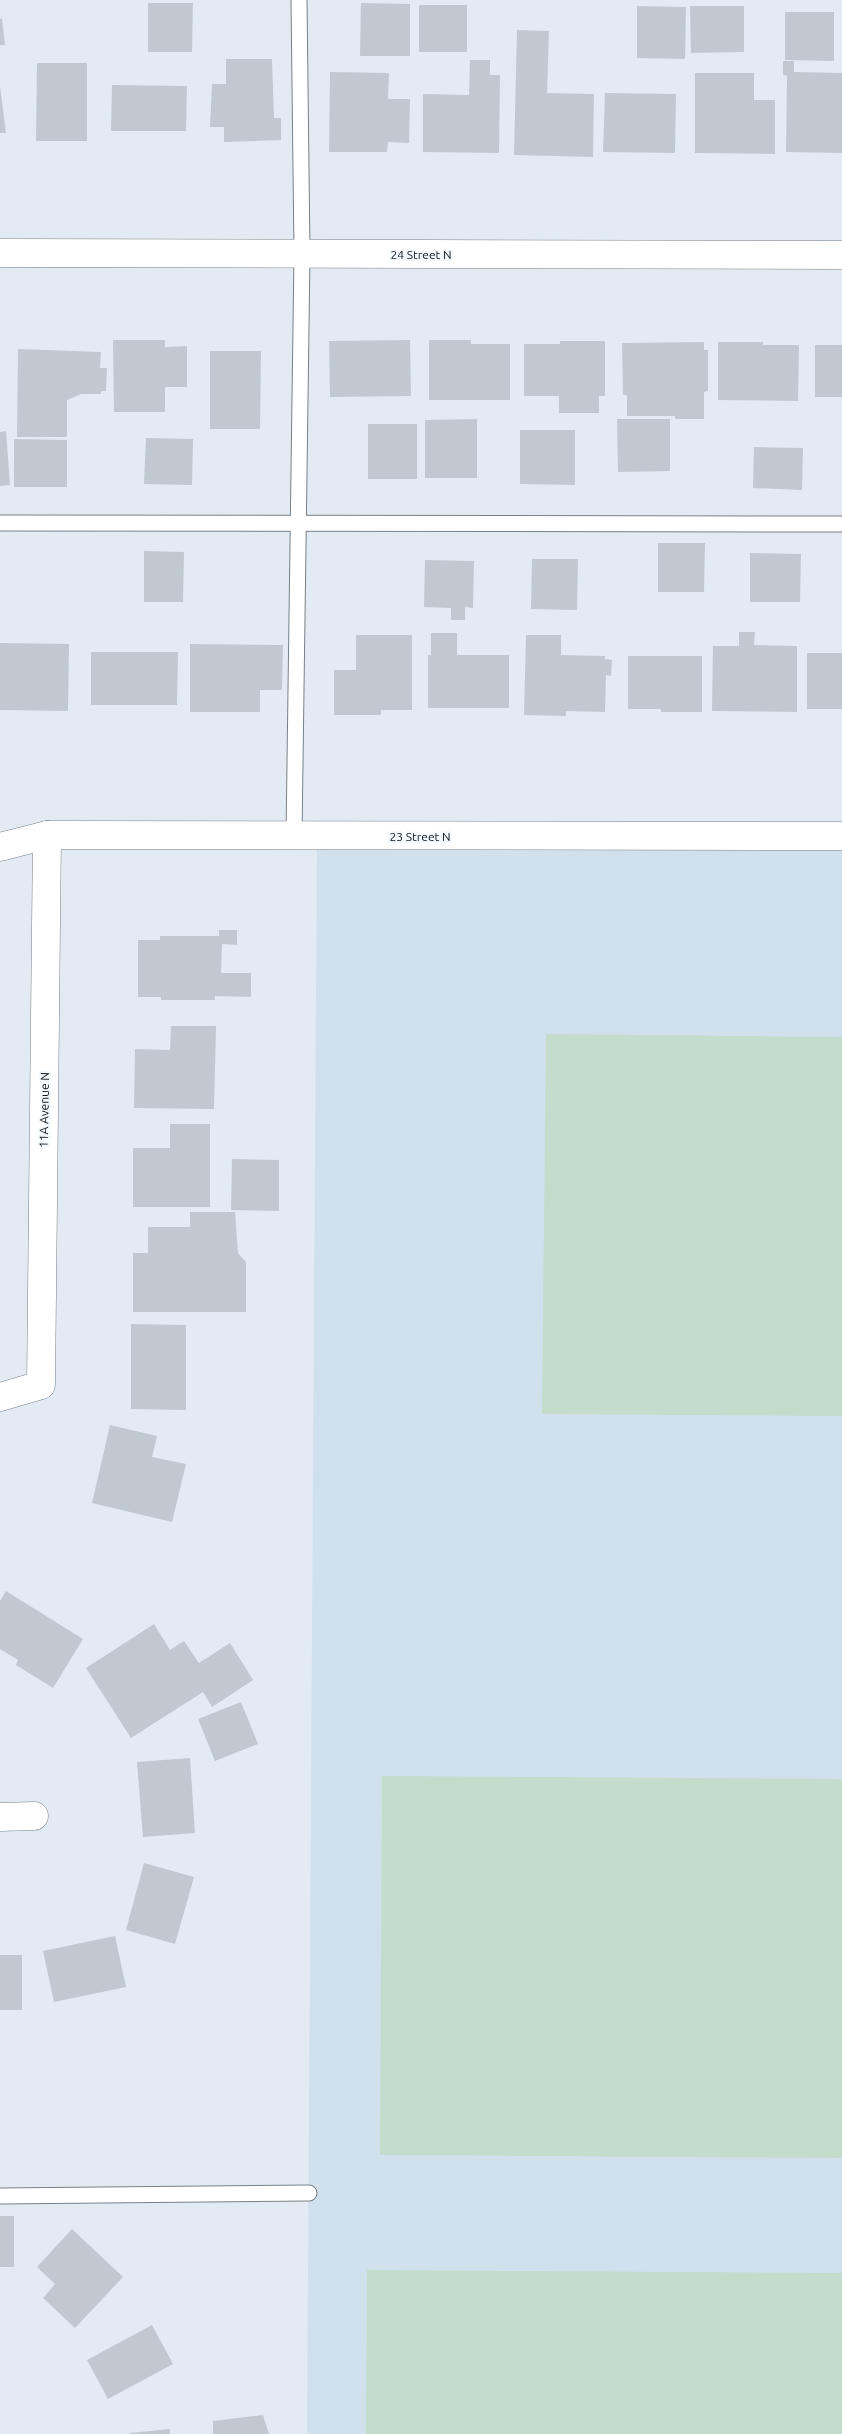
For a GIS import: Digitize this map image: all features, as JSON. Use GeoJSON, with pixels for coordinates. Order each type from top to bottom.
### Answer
{"type":"FeatureCollection","features":[{"type":"Feature","properties":{"kind":"street","name":"24 Street N"},"geometry":{"type":"LineString","coordinates":[[0,253],[842,255]]}},
{"type":"Feature","properties":{"kind":"street","name":"23 Street N"},"geometry":{"type":"LineString","coordinates":[[0,847],[47,836],[842,836]]}},
{"type":"Feature","properties":{"kind":"street","name":"11A Avenue N"},"geometry":{"type":"LineString","coordinates":[[0,1397],[41,1385],[47,836]]}},
{"type":"Feature","properties":{"kind":"street"},"geometry":{"type":"LineString","coordinates":[[0,1817],[34,1816]]}},
{"type":"Feature","properties":{"kind":"lane"},"geometry":{"type":"LineString","coordinates":[[294,836],[302,254],[299,0]]}},
{"type":"Feature","properties":{"kind":"lane"},"geometry":{"type":"LineString","coordinates":[[0,523],[842,524]]}},
{"type":"Feature","properties":{"kind":"lane"},"geometry":{"type":"LineString","coordinates":[[0,2196],[308,2193]]}},
{"type":"Feature","properties":{"kind":"shaded area"},"geometry":{"type":"Polygon","coordinates":[[[317,836],[842,836],[842,2434],[307,2434],[317,836]]]}},
{"type":"Feature","properties":{"kind":"green space"},"geometry":{"type":"Polygon","coordinates":[[[546,1034],[842,1037],[842,1416],[542,1414],[546,1034]]]}},
{"type":"Feature","properties":{"kind":"green space"},"geometry":{"type":"Polygon","coordinates":[[[382,1776],[842,1779],[842,2158],[380,2155],[382,1776]]]}},
{"type":"Feature","properties":{"kind":"green space"},"geometry":{"type":"Polygon","coordinates":[[[367,2270],[842,2273],[842,2434],[366,2434],[367,2270]]]}},
{"type":"Feature","properties":{"kind":"building"},"geometry":{"type":"Polygon","coordinates":[[[148,3],[193,3],[192,52],[148,52],[148,3]]]}},
{"type":"Feature","properties":{"kind":"building"},"geometry":{"type":"Polygon","coordinates":[[[361,3],[410,4],[410,56],[360,56],[361,3]]]}},
{"type":"Feature","properties":{"kind":"building"},"geometry":{"type":"Polygon","coordinates":[[[419,5],[467,5],[467,52],[419,52],[419,5]]]}},
{"type":"Feature","properties":{"kind":"building"},"geometry":{"type":"Polygon","coordinates":[[[637,6],[686,7],[685,59],[637,58],[637,6]]]}},
{"type":"Feature","properties":{"kind":"building"},"geometry":{"type":"Polygon","coordinates":[[[690,6],[744,6],[744,52],[691,53],[690,6]]]}},
{"type":"Feature","properties":{"kind":"building"},"geometry":{"type":"Polygon","coordinates":[[[785,12],[834,12],[834,61],[785,60],[785,12]]]}},
{"type":"Feature","properties":{"kind":"building"},"geometry":{"type":"Polygon","coordinates":[[[2,18],[5,45],[0,45],[0,19],[2,18]]]}},
{"type":"Feature","properties":{"kind":"building"},"geometry":{"type":"Polygon","coordinates":[[[517,30],[549,31],[547,93],[594,94],[593,157],[514,155],[517,30]]]}},
{"type":"Feature","properties":{"kind":"building"},"geometry":{"type":"Polygon","coordinates":[[[226,59],[272,59],[274,118],[281,118],[281,140],[224,142],[224,127],[210,127],[212,84],[226,84],[226,59]]]}},
{"type":"Feature","properties":{"kind":"building"},"geometry":{"type":"Polygon","coordinates":[[[470,60],[490,60],[490,75],[500,75],[499,153],[423,152],[423,94],[469,95],[470,60]]]}},
{"type":"Feature","properties":{"kind":"building"},"geometry":{"type":"Polygon","coordinates":[[[783,61],[794,61],[794,72],[842,73],[842,153],[786,152],[787,76],[783,75],[783,61]]]}},
{"type":"Feature","properties":{"kind":"building"},"geometry":{"type":"Polygon","coordinates":[[[37,63],[87,63],[87,141],[36,141],[37,63]]]}},
{"type":"Feature","properties":{"kind":"building"},"geometry":{"type":"Polygon","coordinates":[[[330,72],[389,73],[388,99],[410,99],[409,143],[388,142],[387,152],[329,152],[330,72]]]}},
{"type":"Feature","properties":{"kind":"building"},"geometry":{"type":"Polygon","coordinates":[[[695,73],[754,73],[754,100],[775,100],[775,154],[695,153],[695,73]]]}},
{"type":"Feature","properties":{"kind":"building"},"geometry":{"type":"Polygon","coordinates":[[[112,85],[187,86],[186,131],[111,131],[112,85]]]}},
{"type":"Feature","properties":{"kind":"building"},"geometry":{"type":"Polygon","coordinates":[[[0,86],[6,133],[0,133],[0,86]]]}},
{"type":"Feature","properties":{"kind":"building"},"geometry":{"type":"Polygon","coordinates":[[[605,93],[676,94],[675,153],[603,152],[605,93]]]}},
{"type":"Feature","properties":{"kind":"building"},"geometry":{"type":"Polygon","coordinates":[[[113,340],[165,340],[165,347],[187,346],[187,387],[165,387],[165,412],[114,412],[113,340]]]}},
{"type":"Feature","properties":{"kind":"building"},"geometry":{"type":"Polygon","coordinates":[[[410,340],[411,396],[330,397],[329,341],[410,340]]]}},
{"type":"Feature","properties":{"kind":"building"},"geometry":{"type":"Polygon","coordinates":[[[429,340],[471,340],[471,344],[510,344],[510,400],[429,400],[429,340]]]}},
{"type":"Feature","properties":{"kind":"building"},"geometry":{"type":"Polygon","coordinates":[[[560,341],[605,341],[605,396],[599,396],[599,413],[559,413],[559,396],[524,396],[524,344],[560,344],[560,341]]]}},
{"type":"Feature","properties":{"kind":"building"},"geometry":{"type":"Polygon","coordinates":[[[704,342],[704,350],[708,350],[708,391],[704,392],[704,419],[675,419],[675,416],[627,416],[627,395],[623,395],[622,343],[704,342]]]}},
{"type":"Feature","properties":{"kind":"building"},"geometry":{"type":"Polygon","coordinates":[[[718,342],[763,342],[763,345],[799,345],[798,401],[718,400],[718,342]]]}},
{"type":"Feature","properties":{"kind":"building"},"geometry":{"type":"Polygon","coordinates":[[[815,345],[842,345],[842,397],[815,397],[815,345]]]}},
{"type":"Feature","properties":{"kind":"building"},"geometry":{"type":"Polygon","coordinates":[[[18,349],[101,352],[100,368],[107,368],[106,391],[101,391],[101,394],[81,394],[67,400],[67,437],[17,437],[18,349]]]}},
{"type":"Feature","properties":{"kind":"building"},"geometry":{"type":"Polygon","coordinates":[[[210,351],[261,351],[260,429],[210,429],[210,351]]]}},
{"type":"Feature","properties":{"kind":"building"},"geometry":{"type":"Polygon","coordinates":[[[477,419],[477,478],[425,478],[425,420],[477,419]]]}},
{"type":"Feature","properties":{"kind":"building"},"geometry":{"type":"Polygon","coordinates":[[[617,419],[670,419],[670,471],[618,472],[617,419]]]}},
{"type":"Feature","properties":{"kind":"building"},"geometry":{"type":"Polygon","coordinates":[[[368,424],[417,424],[417,479],[368,479],[368,424]]]}},
{"type":"Feature","properties":{"kind":"building"},"geometry":{"type":"Polygon","coordinates":[[[520,430],[575,430],[575,485],[520,484],[520,430]]]}},
{"type":"Feature","properties":{"kind":"building"},"geometry":{"type":"Polygon","coordinates":[[[6,431],[10,485],[0,486],[0,432],[6,431]]]}},
{"type":"Feature","properties":{"kind":"building"},"geometry":{"type":"Polygon","coordinates":[[[146,438],[193,439],[192,485],[144,484],[146,438]]]}},
{"type":"Feature","properties":{"kind":"building"},"geometry":{"type":"Polygon","coordinates":[[[14,439],[67,440],[67,487],[14,487],[14,439]]]}},
{"type":"Feature","properties":{"kind":"building"},"geometry":{"type":"Polygon","coordinates":[[[754,447],[803,448],[802,490],[753,488],[754,447]]]}},
{"type":"Feature","properties":{"kind":"building"},"geometry":{"type":"Polygon","coordinates":[[[658,543],[705,543],[704,592],[658,592],[658,543]]]}},
{"type":"Feature","properties":{"kind":"building"},"geometry":{"type":"Polygon","coordinates":[[[144,551],[184,552],[183,602],[144,602],[144,551]]]}},
{"type":"Feature","properties":{"kind":"building"},"geometry":{"type":"Polygon","coordinates":[[[750,553],[801,554],[800,602],[750,602],[750,553]]]}},
{"type":"Feature","properties":{"kind":"building"},"geometry":{"type":"Polygon","coordinates":[[[532,559],[578,559],[577,610],[531,609],[532,559]]]}},
{"type":"Feature","properties":{"kind":"building"},"geometry":{"type":"Polygon","coordinates":[[[425,560],[474,561],[473,608],[465,607],[465,620],[451,620],[451,608],[424,607],[425,560]]]}},
{"type":"Feature","properties":{"kind":"building"},"geometry":{"type":"Polygon","coordinates":[[[739,632],[755,632],[754,645],[797,646],[797,712],[712,711],[713,646],[739,646],[739,632]]]}},
{"type":"Feature","properties":{"kind":"building"},"geometry":{"type":"Polygon","coordinates":[[[431,633],[457,633],[457,655],[509,655],[509,708],[428,708],[428,655],[431,655],[431,633]]]}},
{"type":"Feature","properties":{"kind":"building"},"geometry":{"type":"Polygon","coordinates":[[[356,635],[412,635],[412,710],[381,710],[381,715],[334,715],[334,670],[356,670],[356,635]]]}},
{"type":"Feature","properties":{"kind":"building"},"geometry":{"type":"Polygon","coordinates":[[[526,635],[561,635],[561,655],[605,656],[605,659],[612,660],[611,676],[606,675],[605,712],[566,711],[566,716],[524,715],[526,635]]]}},
{"type":"Feature","properties":{"kind":"building"},"geometry":{"type":"Polygon","coordinates":[[[0,643],[69,644],[68,711],[0,710],[0,643]]]}},
{"type":"Feature","properties":{"kind":"building"},"geometry":{"type":"Polygon","coordinates":[[[190,644],[283,645],[282,690],[260,690],[260,712],[190,712],[190,644]]]}},
{"type":"Feature","properties":{"kind":"building"},"geometry":{"type":"Polygon","coordinates":[[[91,652],[178,652],[177,705],[91,705],[91,652]]]}},
{"type":"Feature","properties":{"kind":"building"},"geometry":{"type":"Polygon","coordinates":[[[807,653],[842,653],[842,709],[807,709],[807,653]]]}},
{"type":"Feature","properties":{"kind":"building"},"geometry":{"type":"Polygon","coordinates":[[[628,656],[702,656],[702,712],[661,712],[661,709],[628,709],[628,656]]]}},
{"type":"Feature","properties":{"kind":"building"},"geometry":{"type":"Polygon","coordinates":[[[219,930],[237,930],[237,945],[222,944],[221,973],[251,973],[251,997],[215,996],[215,1000],[161,1000],[161,997],[138,997],[138,940],[160,940],[160,936],[219,936],[219,930]]]}},
{"type":"Feature","properties":{"kind":"building"},"geometry":{"type":"Polygon","coordinates":[[[171,1026],[216,1026],[214,1109],[134,1108],[135,1049],[170,1050],[171,1026]]]}},
{"type":"Feature","properties":{"kind":"building"},"geometry":{"type":"Polygon","coordinates":[[[170,1124],[210,1124],[210,1207],[133,1207],[133,1148],[170,1148],[170,1124]]]}},
{"type":"Feature","properties":{"kind":"building"},"geometry":{"type":"Polygon","coordinates":[[[232,1159],[279,1160],[279,1211],[231,1210],[232,1159]]]}},
{"type":"Feature","properties":{"kind":"building"},"geometry":{"type":"Polygon","coordinates":[[[190,1212],[235,1212],[238,1253],[246,1262],[246,1312],[133,1312],[133,1253],[148,1253],[148,1227],[190,1227],[190,1212]]]}},
{"type":"Feature","properties":{"kind":"building"},"geometry":{"type":"Polygon","coordinates":[[[131,1324],[186,1325],[186,1410],[131,1409],[131,1324]]]}},
{"type":"Feature","properties":{"kind":"building"},"geometry":{"type":"Polygon","coordinates":[[[110,1425],[157,1436],[152,1457],[186,1464],[172,1522],[92,1503],[110,1425]]]}},
{"type":"Feature","properties":{"kind":"building"},"geometry":{"type":"Polygon","coordinates":[[[6,1591],[83,1639],[53,1688],[16,1665],[18,1660],[0,1649],[0,1601],[6,1591]]]}},
{"type":"Feature","properties":{"kind":"building"},"geometry":{"type":"Polygon","coordinates":[[[154,1624],[170,1650],[184,1641],[199,1663],[230,1643],[253,1680],[212,1707],[203,1692],[131,1738],[86,1668],[154,1624]]]}},
{"type":"Feature","properties":{"kind":"building"},"geometry":{"type":"Polygon","coordinates":[[[241,1702],[258,1744],[215,1761],[198,1719],[241,1702]]]}},
{"type":"Feature","properties":{"kind":"building"},"geometry":{"type":"Polygon","coordinates":[[[190,1758],[195,1833],[143,1837],[137,1762],[190,1758]]]}},
{"type":"Feature","properties":{"kind":"building"},"geometry":{"type":"Polygon","coordinates":[[[144,1863],[194,1877],[175,1944],[126,1930],[144,1863]]]}},
{"type":"Feature","properties":{"kind":"building"},"geometry":{"type":"Polygon","coordinates":[[[115,1936],[126,1987],[54,2002],[43,1951],[115,1936]]]}},
{"type":"Feature","properties":{"kind":"building"},"geometry":{"type":"Polygon","coordinates":[[[0,1955],[22,1955],[22,2010],[0,2010],[0,1955]]]}},
{"type":"Feature","properties":{"kind":"building"},"geometry":{"type":"Polygon","coordinates":[[[0,2216],[14,2216],[14,2267],[0,2267],[0,2216]]]}},
{"type":"Feature","properties":{"kind":"building"},"geometry":{"type":"Polygon","coordinates":[[[72,2229],[123,2277],[75,2328],[43,2298],[55,2284],[37,2267],[72,2229]]]}},
{"type":"Feature","properties":{"kind":"building"},"geometry":{"type":"Polygon","coordinates":[[[152,2325],[173,2364],[108,2399],[87,2360],[152,2325]]]}},
{"type":"Feature","properties":{"kind":"building"},"geometry":{"type":"Polygon","coordinates":[[[263,2415],[269,2434],[213,2434],[213,2421],[263,2415]]]}},
{"type":"Feature","properties":{"kind":"building"},"geometry":{"type":"Polygon","coordinates":[[[170,2429],[170,2434],[130,2434],[130,2433],[170,2429]]]}}]}
